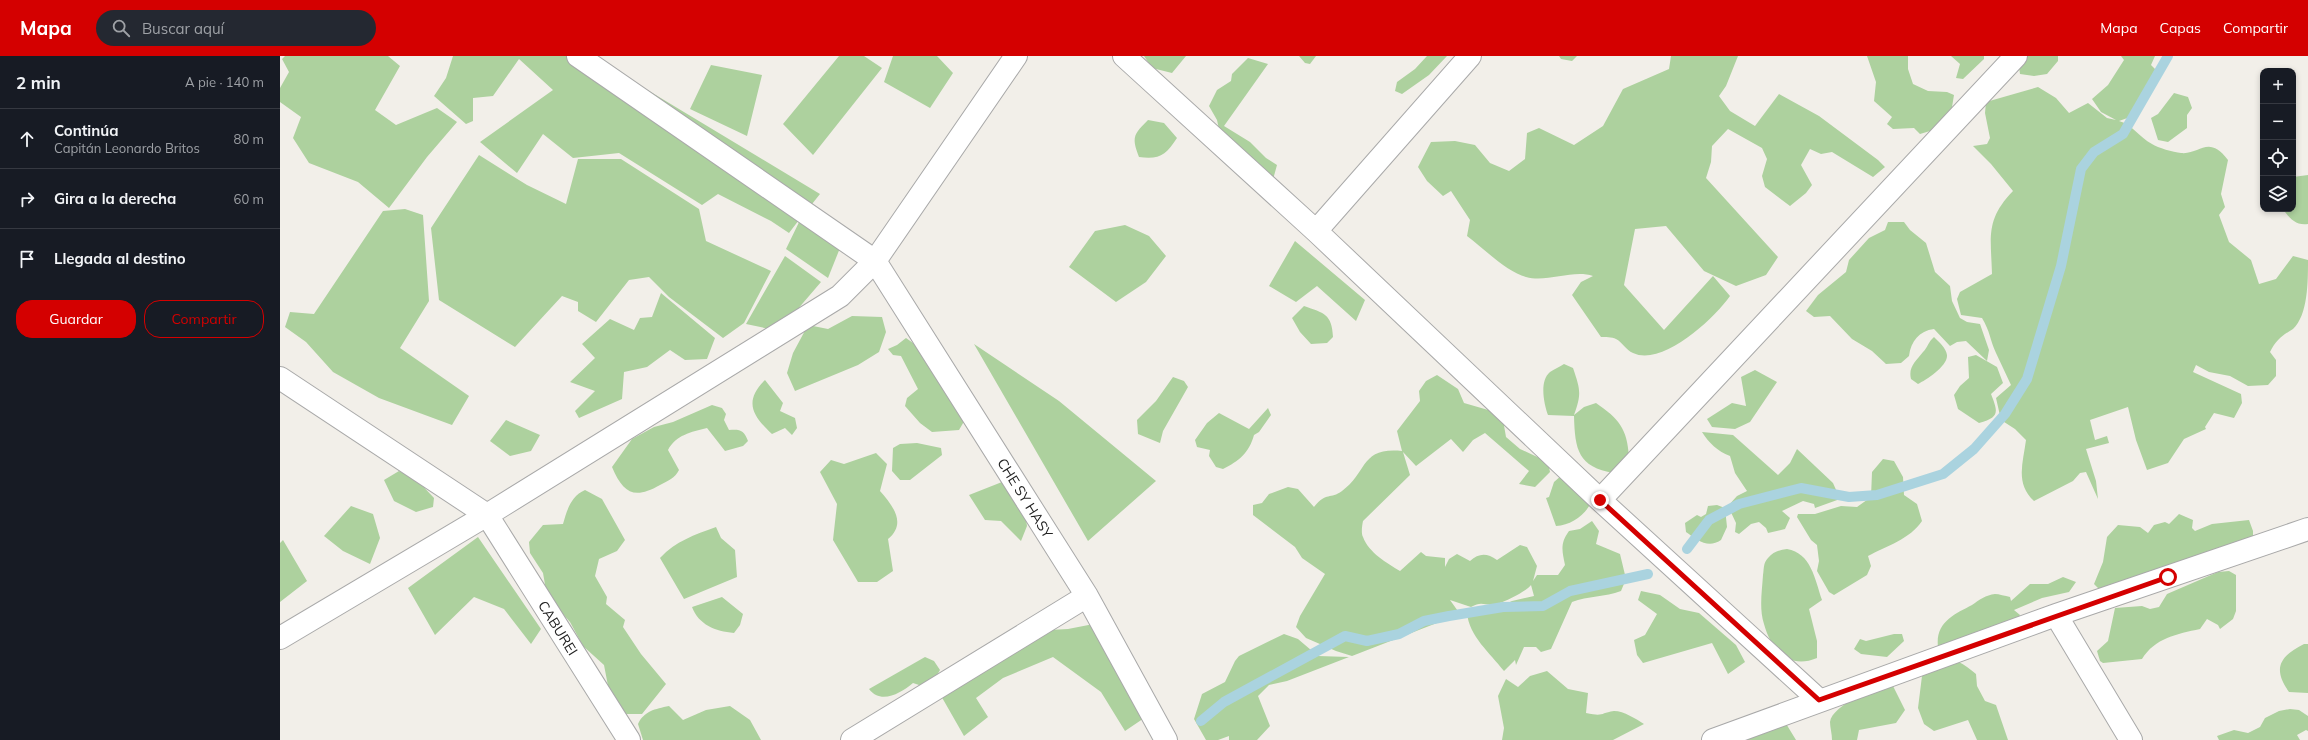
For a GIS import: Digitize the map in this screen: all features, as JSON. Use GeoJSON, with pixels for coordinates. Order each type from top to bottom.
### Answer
{"type":"FeatureCollection","features":[{"type":"Feature","properties":{"kind":"street"},"geometry":{"type":"LineString","coordinates":[[578,56],[875,262]]}},
{"type":"Feature","properties":{"kind":"street"},"geometry":{"type":"LineString","coordinates":[[280,638],[487,516],[840,296],[875,262],[1016,56]]}},
{"type":"Feature","properties":{"kind":"street"},"geometry":{"type":"LineString","coordinates":[[1124,56],[1316,231],[1600,500],[1819,700]]}},
{"type":"Feature","properties":{"kind":"street"},"geometry":{"type":"LineString","coordinates":[[1316,231],[1470,56]]}},
{"type":"Feature","properties":{"kind":"street"},"geometry":{"type":"LineString","coordinates":[[1600,500],[2016,56]]}},
{"type":"Feature","properties":{"kind":"street","name":"CHE SY HASY"},"geometry":{"type":"LineString","coordinates":[[875,262],[1087,596],[1166,740]]}},
{"type":"Feature","properties":{"kind":"street"},"geometry":{"type":"LineString","coordinates":[[280,378],[487,516]]}},
{"type":"Feature","properties":{"kind":"street","name":"CABUREI"},"geometry":{"type":"LineString","coordinates":[[487,516],[629,740]]}},
{"type":"Feature","properties":{"kind":"street"},"geometry":{"type":"LineString","coordinates":[[1714,740],[1819,700],[2056,615],[2308,529]]}},
{"type":"Feature","properties":{"kind":"street"},"geometry":{"type":"LineString","coordinates":[[852,740],[1087,596]]}},
{"type":"Feature","properties":{"kind":"street"},"geometry":{"type":"LineString","coordinates":[[2056,615],[2131,740]]}},
{"type":"Feature","properties":{"kind":"green space"},"geometry":{"type":"Polygon","coordinates":[[[285,56],[388,56],[400,66],[375,110],[396,125],[437,108],[457,122],[427,157],[389,208],[358,182],[309,163],[293,138],[301,117],[280,102],[280,88],[289,72],[282,59],[285,56]]]}},
{"type":"Feature","properties":{"kind":"green space"},"geometry":{"type":"Polygon","coordinates":[[[453,56],[591,56],[820,194],[808,209],[846,233],[828,278],[786,249],[802,216],[789,233],[771,221],[718,194],[702,205],[619,153],[573,158],[543,134],[517,173],[480,142],[553,90],[519,59],[493,96],[473,98],[473,121],[466,124],[434,96],[446,78],[453,56]]]}},
{"type":"Feature","properties":{"kind":"green space"},"geometry":{"type":"Polygon","coordinates":[[[839,56],[864,56],[882,68],[813,155],[783,124],[839,56]]]}},
{"type":"Feature","properties":{"kind":"green space"},"geometry":{"type":"Polygon","coordinates":[[[893,56],[937,56],[953,73],[930,108],[884,82],[893,56]]]}},
{"type":"Feature","properties":{"kind":"green space"},"geometry":{"type":"Polygon","coordinates":[[[1144,56],[1186,56],[1172,73],[1152,68],[1144,56]]]}},
{"type":"Feature","properties":{"kind":"green space"},"geometry":{"type":"Polygon","coordinates":[[[1299,56],[1316,56],[1310,64],[1305,63],[1299,56]]]}},
{"type":"Feature","properties":{"kind":"green space"},"geometry":{"type":"Polygon","coordinates":[[[1427,56],[1447,56],[1429,75],[1402,94],[1395,91],[1397,82],[1415,69],[1427,56]]]}},
{"type":"Feature","properties":{"kind":"green space"},"geometry":{"type":"Polygon","coordinates":[[[1559,56],[1577,56],[1572,61],[1561,59],[1559,56]]]}},
{"type":"Feature","properties":{"kind":"green space"},"geometry":{"type":"Polygon","coordinates":[[[1671,56],[1738,56],[1726,86],[1719,96],[1730,111],[1755,126],[1779,94],[1819,116],[1878,160],[1885,167],[1873,177],[1832,152],[1821,154],[1810,149],[1801,165],[1812,185],[1806,193],[1790,206],[1765,187],[1762,176],[1767,159],[1762,148],[1728,129],[1712,146],[1711,162],[1706,178],[1778,257],[1766,275],[1736,286],[1704,271],[1666,226],[1635,229],[1624,285],[1664,330],[1713,276],[1730,296],[1712,317],[1686,338],[1672,347],[1658,353],[1645,356],[1631,352],[1616,339],[1611,337],[1601,337],[1572,295],[1581,282],[1593,276],[1577,274],[1534,278],[1526,277],[1511,270],[1467,236],[1470,220],[1451,191],[1443,196],[1427,181],[1418,167],[1431,142],[1455,141],[1475,145],[1490,163],[1509,171],[1525,159],[1527,133],[1539,128],[1574,145],[1603,126],[1623,89],[1669,69],[1671,56]]]}},
{"type":"Feature","properties":{"kind":"green space"},"geometry":{"type":"Polygon","coordinates":[[[1867,56],[1908,56],[1908,69],[1913,84],[1928,91],[1947,92],[1954,95],[1951,113],[1940,128],[1920,134],[1914,128],[1893,129],[1887,124],[1892,117],[1874,101],[1876,82],[1867,56]]]}},
{"type":"Feature","properties":{"kind":"green space"},"geometry":{"type":"Polygon","coordinates":[[[1951,56],[1984,56],[1984,59],[1963,79],[1956,78],[1960,64],[1951,56]]]}},
{"type":"Feature","properties":{"kind":"green space"},"geometry":{"type":"Polygon","coordinates":[[[2022,56],[2058,56],[2058,61],[2047,74],[2034,76],[2020,74],[2018,60],[2022,56]]]}},
{"type":"Feature","properties":{"kind":"green space"},"geometry":{"type":"Polygon","coordinates":[[[2121,56],[2155,56],[2151,65],[2159,73],[2155,86],[2147,99],[2133,116],[2119,121],[2128,125],[2152,144],[2166,150],[2188,153],[2209,147],[2215,148],[2221,152],[2228,160],[2221,194],[2225,207],[2219,215],[2229,242],[2251,260],[2259,284],[2276,279],[2293,256],[2308,260],[2306,298],[2302,315],[2298,323],[2293,329],[2277,341],[2270,352],[2276,360],[2276,376],[2268,385],[2248,386],[2230,376],[2209,372],[2196,365],[2193,372],[2241,394],[2242,403],[2234,418],[2214,413],[2205,427],[2206,429],[2184,439],[2168,463],[2147,470],[2136,440],[2128,407],[2090,420],[2095,440],[2107,436],[2109,443],[2086,449],[2096,481],[2098,499],[2086,472],[2080,473],[2073,481],[2034,501],[2024,487],[2022,480],[2022,465],[2026,440],[2015,429],[2001,420],[1996,398],[2011,385],[1982,318],[1961,315],[1957,299],[1960,292],[1992,274],[1991,239],[1994,220],[2004,201],[2013,191],[1991,164],[1973,146],[1987,144],[1990,138],[1985,113],[1986,102],[2038,87],[2056,98],[2069,113],[2088,103],[2107,118],[2116,120],[2101,112],[2092,99],[2108,85],[2124,60],[2121,56]]]}},
{"type":"Feature","properties":{"kind":"green space"},"geometry":{"type":"Polygon","coordinates":[[[1248,58],[1268,64],[1224,126],[1250,142],[1266,158],[1277,165],[1272,183],[1220,134],[1217,120],[1209,106],[1217,90],[1231,81],[1232,74],[1248,58]]]}},
{"type":"Feature","properties":{"kind":"green space"},"geometry":{"type":"Polygon","coordinates":[[[711,65],[762,75],[747,136],[690,109],[711,65]]]}},
{"type":"Feature","properties":{"kind":"green space"},"geometry":{"type":"Polygon","coordinates":[[[2174,93],[2188,97],[2192,108],[2187,115],[2187,128],[2168,142],[2158,140],[2151,118],[2158,114],[2174,93]]]}},
{"type":"Feature","properties":{"kind":"green space"},"geometry":{"type":"Polygon","coordinates":[[[1148,120],[1164,123],[1177,138],[1169,149],[1161,155],[1152,158],[1139,157],[1135,145],[1135,136],[1148,120]]]}},
{"type":"Feature","properties":{"kind":"green space"},"geometry":{"type":"Polygon","coordinates":[[[479,155],[527,185],[566,204],[578,159],[621,159],[699,209],[706,241],[771,271],[744,323],[723,338],[669,297],[649,277],[629,280],[596,322],[578,311],[578,302],[562,296],[515,347],[439,300],[431,228],[479,155]]]}},
{"type":"Feature","properties":{"kind":"green space"},"geometry":{"type":"Polygon","coordinates":[[[2308,175],[2308,224],[2296,223],[2286,212],[2296,212],[2296,177],[2308,175]]]}},
{"type":"Feature","properties":{"kind":"green space"},"geometry":{"type":"Polygon","coordinates":[[[405,209],[423,215],[429,301],[400,348],[469,396],[452,425],[379,398],[333,372],[306,342],[285,327],[290,312],[314,314],[383,211],[405,209]]]}},
{"type":"Feature","properties":{"kind":"green space"},"geometry":{"type":"Polygon","coordinates":[[[1888,222],[1904,222],[1910,230],[1926,243],[1935,272],[1950,286],[1952,301],[1960,318],[1967,322],[1980,324],[1989,350],[1987,361],[1966,341],[1957,342],[1950,346],[1934,329],[1920,334],[1914,341],[1909,356],[1901,363],[1886,364],[1872,351],[1852,339],[1830,316],[1814,317],[1806,311],[1818,295],[1846,272],[1849,260],[1869,238],[1885,230],[1888,222]]]}},
{"type":"Feature","properties":{"kind":"green space"},"geometry":{"type":"Polygon","coordinates":[[[1125,225],[1149,236],[1166,256],[1146,282],[1116,302],[1069,267],[1095,231],[1125,225]]]}},
{"type":"Feature","properties":{"kind":"green space"},"geometry":{"type":"Polygon","coordinates":[[[1295,241],[1365,300],[1356,321],[1317,286],[1296,302],[1269,286],[1295,241]]]}},
{"type":"Feature","properties":{"kind":"green space"},"geometry":{"type":"Polygon","coordinates":[[[785,256],[821,282],[779,331],[746,324],[785,256]]]}},
{"type":"Feature","properties":{"kind":"green space"},"geometry":{"type":"Polygon","coordinates":[[[661,293],[715,338],[707,359],[685,360],[670,350],[647,367],[624,372],[622,399],[579,418],[575,411],[595,391],[570,382],[595,358],[582,344],[610,319],[634,330],[640,318],[652,317],[661,293]]]}},
{"type":"Feature","properties":{"kind":"green space"},"geometry":{"type":"Polygon","coordinates":[[[1304,306],[1322,313],[1329,319],[1333,337],[1327,343],[1311,344],[1300,332],[1292,318],[1304,306]]]}},
{"type":"Feature","properties":{"kind":"green space"},"geometry":{"type":"Polygon","coordinates":[[[852,316],[882,317],[886,332],[879,352],[858,365],[795,391],[787,373],[793,353],[808,325],[828,329],[852,316]]]}},
{"type":"Feature","properties":{"kind":"green space"},"geometry":{"type":"Polygon","coordinates":[[[1934,337],[1945,350],[1947,355],[1946,359],[1944,364],[1936,372],[1918,384],[1911,379],[1910,375],[1912,368],[1915,361],[1934,337]]]}},
{"type":"Feature","properties":{"kind":"green space"},"geometry":{"type":"Polygon","coordinates":[[[906,338],[920,348],[954,366],[961,376],[966,418],[959,430],[932,432],[920,423],[905,406],[907,398],[918,389],[901,356],[893,355],[888,349],[897,345],[906,338]]]}},
{"type":"Feature","properties":{"kind":"green space"},"geometry":{"type":"Polygon","coordinates":[[[974,344],[1059,401],[1156,481],[1088,541],[974,344]]]}},
{"type":"Feature","properties":{"kind":"green space"},"geometry":{"type":"Polygon","coordinates":[[[1976,355],[1997,367],[2003,383],[1991,394],[1996,413],[1986,421],[1979,423],[1958,409],[1954,395],[1960,386],[1969,378],[1968,357],[1976,355]]]}},
{"type":"Feature","properties":{"kind":"green space"},"geometry":{"type":"Polygon","coordinates":[[[1564,364],[1573,368],[1579,386],[1579,396],[1574,415],[1584,407],[1596,403],[1616,419],[1624,431],[1629,457],[1614,473],[1593,466],[1581,455],[1576,438],[1574,416],[1548,415],[1543,393],[1544,381],[1550,372],[1564,364]]]}},
{"type":"Feature","properties":{"kind":"green space"},"geometry":{"type":"Polygon","coordinates":[[[1755,370],[1777,382],[1750,422],[1735,429],[1712,427],[1707,419],[1732,403],[1746,406],[1741,377],[1755,370]]]}},
{"type":"Feature","properties":{"kind":"green space"},"geometry":{"type":"Polygon","coordinates":[[[1437,375],[1458,389],[1464,403],[1502,414],[1506,437],[1520,449],[1548,462],[1550,472],[1535,487],[1519,484],[1529,471],[1485,433],[1473,440],[1463,452],[1451,439],[1416,466],[1403,452],[1410,475],[1363,521],[1362,535],[1369,548],[1379,557],[1400,571],[1421,552],[1426,556],[1445,558],[1445,567],[1449,559],[1457,554],[1470,561],[1480,555],[1490,556],[1497,560],[1520,545],[1527,547],[1537,566],[1533,581],[1537,575],[1558,575],[1565,565],[1562,547],[1566,535],[1569,531],[1580,529],[1592,521],[1599,531],[1596,544],[1620,554],[1626,579],[1621,591],[1572,602],[1551,649],[1541,652],[1536,647],[1524,647],[1516,665],[1515,660],[1504,671],[1476,637],[1467,613],[1497,608],[1512,601],[1534,596],[1531,585],[1519,594],[1492,605],[1479,604],[1471,607],[1450,600],[1460,614],[1352,656],[1306,638],[1296,627],[1300,616],[1325,574],[1302,558],[1295,547],[1253,515],[1253,505],[1262,503],[1269,494],[1288,487],[1298,489],[1314,507],[1325,497],[1338,494],[1350,484],[1371,457],[1388,451],[1402,451],[1397,431],[1420,401],[1419,391],[1426,381],[1437,375]]]}},
{"type":"Feature","properties":{"kind":"green space"},"geometry":{"type":"Polygon","coordinates":[[[1173,377],[1184,381],[1188,387],[1163,431],[1160,443],[1138,434],[1137,420],[1156,401],[1173,377]]]}},
{"type":"Feature","properties":{"kind":"green space"},"geometry":{"type":"Polygon","coordinates":[[[765,380],[783,403],[780,411],[795,418],[797,428],[792,435],[785,428],[772,434],[756,415],[753,408],[754,395],[765,380]]]}},
{"type":"Feature","properties":{"kind":"green space"},"geometry":{"type":"Polygon","coordinates":[[[712,405],[722,408],[726,414],[724,420],[729,430],[739,430],[745,434],[748,441],[743,446],[725,451],[707,428],[695,431],[684,435],[675,441],[668,450],[679,470],[671,479],[651,490],[636,493],[625,488],[620,483],[612,467],[632,439],[654,427],[673,422],[712,405]]]}},
{"type":"Feature","properties":{"kind":"green space"},"geometry":{"type":"Polygon","coordinates":[[[1268,408],[1271,415],[1259,432],[1254,435],[1243,456],[1229,466],[1223,469],[1216,467],[1209,456],[1210,450],[1197,447],[1195,440],[1207,423],[1219,413],[1249,429],[1268,408]]]}},
{"type":"Feature","properties":{"kind":"green space"},"geometry":{"type":"Polygon","coordinates":[[[506,420],[540,435],[531,451],[510,456],[490,441],[506,420]]]}},
{"type":"Feature","properties":{"kind":"green space"},"geometry":{"type":"Polygon","coordinates":[[[1702,432],[1733,435],[1778,475],[1790,463],[1797,449],[1833,483],[1840,499],[1815,508],[1814,504],[1803,501],[1782,511],[1790,518],[1785,529],[1768,533],[1766,528],[1759,522],[1751,524],[1739,534],[1735,532],[1736,523],[1728,506],[1737,496],[1747,491],[1735,473],[1730,456],[1721,452],[1714,446],[1702,432]]]}},
{"type":"Feature","properties":{"kind":"green space"},"geometry":{"type":"Polygon","coordinates":[[[917,443],[941,448],[942,455],[910,480],[900,480],[892,471],[893,448],[900,444],[917,443]]]}},
{"type":"Feature","properties":{"kind":"green space"},"geometry":{"type":"Polygon","coordinates":[[[876,453],[887,464],[880,491],[893,509],[897,521],[897,527],[894,533],[888,539],[893,571],[877,582],[858,582],[833,540],[837,504],[820,472],[831,460],[844,464],[876,453]]]}},
{"type":"Feature","properties":{"kind":"green space"},"geometry":{"type":"Polygon","coordinates":[[[1883,459],[1894,461],[1903,477],[1904,495],[1917,504],[1922,521],[1905,537],[1868,556],[1871,566],[1867,575],[1834,595],[1829,592],[1817,571],[1819,561],[1817,545],[1811,540],[1797,517],[1798,514],[1815,514],[1841,506],[1857,507],[1871,497],[1872,472],[1883,459]]]}},
{"type":"Feature","properties":{"kind":"green space"},"geometry":{"type":"Polygon","coordinates":[[[1570,468],[1591,503],[1581,516],[1572,522],[1556,526],[1546,498],[1549,497],[1554,482],[1570,468]]]}},
{"type":"Feature","properties":{"kind":"green space"},"geometry":{"type":"Polygon","coordinates":[[[399,471],[417,480],[434,498],[433,507],[416,512],[394,501],[384,480],[399,471]]]}},
{"type":"Feature","properties":{"kind":"green space"},"geometry":{"type":"Polygon","coordinates":[[[1020,480],[1027,526],[1021,541],[1001,521],[985,520],[969,495],[1002,482],[1020,480]]]}},
{"type":"Feature","properties":{"kind":"green space"},"geometry":{"type":"Polygon","coordinates":[[[585,490],[602,499],[625,540],[617,551],[599,559],[595,576],[607,597],[606,604],[625,620],[623,627],[641,654],[666,684],[642,714],[622,714],[609,691],[604,665],[583,646],[570,622],[547,596],[543,573],[530,553],[529,542],[543,525],[563,524],[573,500],[585,490]]]}},
{"type":"Feature","properties":{"kind":"green space"},"geometry":{"type":"Polygon","coordinates":[[[1717,505],[1725,508],[1727,527],[1721,540],[1716,543],[1707,544],[1686,532],[1685,523],[1697,515],[1701,517],[1706,514],[1708,506],[1717,505]]]}},
{"type":"Feature","properties":{"kind":"green space"},"geometry":{"type":"Polygon","coordinates":[[[351,506],[373,514],[380,538],[370,564],[343,551],[324,536],[351,506]]]}},
{"type":"Feature","properties":{"kind":"green space"},"geometry":{"type":"Polygon","coordinates":[[[2179,514],[2193,520],[2192,528],[2195,531],[2212,524],[2249,520],[2253,531],[2253,540],[2099,589],[2094,584],[2103,562],[2107,537],[2118,525],[2140,527],[2148,533],[2154,525],[2165,522],[2169,524],[2179,514]]]}},
{"type":"Feature","properties":{"kind":"green space"},"geometry":{"type":"Polygon","coordinates":[[[716,527],[721,538],[735,550],[737,577],[684,599],[660,558],[679,543],[716,527]]]}},
{"type":"Feature","properties":{"kind":"green space"},"geometry":{"type":"Polygon","coordinates":[[[478,537],[541,629],[531,644],[504,609],[474,597],[435,635],[408,588],[478,537]]]}},
{"type":"Feature","properties":{"kind":"green space"},"geometry":{"type":"Polygon","coordinates":[[[283,540],[307,581],[280,602],[280,543],[283,540]]]}},
{"type":"Feature","properties":{"kind":"green space"},"geometry":{"type":"Polygon","coordinates":[[[1787,549],[1795,551],[1807,561],[1811,568],[1822,600],[1809,609],[1817,641],[1817,658],[1807,661],[1790,659],[1776,649],[1771,642],[1762,618],[1761,600],[1764,564],[1772,554],[1787,549]]]}},
{"type":"Feature","properties":{"kind":"green space"},"geometry":{"type":"Polygon","coordinates":[[[2229,571],[2236,575],[2236,611],[2233,619],[2220,629],[2218,625],[2207,619],[2200,629],[2175,635],[2153,646],[2142,659],[2103,663],[2100,661],[2097,651],[2108,641],[2115,608],[2142,606],[2150,609],[2159,607],[2167,594],[2218,572],[2229,571]]]}},
{"type":"Feature","properties":{"kind":"green space"},"geometry":{"type":"Polygon","coordinates":[[[2063,577],[2076,582],[2069,592],[2042,598],[2014,610],[2020,615],[2017,621],[1938,647],[1938,638],[1943,625],[1953,616],[1983,598],[1997,594],[2010,597],[2011,601],[2030,584],[2048,584],[2063,577]]]}},
{"type":"Feature","properties":{"kind":"green space"},"geometry":{"type":"Polygon","coordinates":[[[1641,591],[1660,595],[1680,609],[1699,613],[1736,645],[1745,662],[1728,674],[1712,643],[1643,663],[1637,655],[1634,640],[1645,635],[1657,614],[1638,600],[1641,591]]]}},
{"type":"Feature","properties":{"kind":"green space"},"geometry":{"type":"Polygon","coordinates":[[[722,597],[743,614],[740,625],[734,633],[720,631],[703,623],[692,607],[722,597]]]}},
{"type":"Feature","properties":{"kind":"green space"},"geometry":{"type":"Polygon","coordinates":[[[1109,621],[1159,708],[1125,731],[1101,692],[1053,657],[1003,678],[976,698],[988,717],[964,736],[940,694],[1049,630],[1068,629],[1109,621]]]}},
{"type":"Feature","properties":{"kind":"green space"},"geometry":{"type":"Polygon","coordinates":[[[1284,634],[1298,639],[1318,656],[1349,657],[1287,681],[1269,685],[1258,696],[1270,726],[1257,740],[1229,740],[1229,736],[1218,740],[1206,740],[1194,719],[1202,694],[1225,682],[1239,656],[1284,634]]]}},
{"type":"Feature","properties":{"kind":"green space"},"geometry":{"type":"Polygon","coordinates":[[[1894,634],[1902,634],[1904,641],[1887,657],[1861,654],[1854,649],[1860,639],[1866,641],[1894,634]]]}},
{"type":"Feature","properties":{"kind":"green space"},"geometry":{"type":"Polygon","coordinates":[[[2304,644],[2308,644],[2308,693],[2289,692],[2281,676],[2281,664],[2289,653],[2304,644]]]}},
{"type":"Feature","properties":{"kind":"green space"},"geometry":{"type":"Polygon","coordinates":[[[925,657],[934,661],[940,670],[934,680],[922,686],[913,683],[897,694],[885,697],[874,694],[869,689],[925,657]]]}},
{"type":"Feature","properties":{"kind":"green space"},"geometry":{"type":"Polygon","coordinates":[[[1935,658],[1953,659],[1966,666],[1976,674],[1977,686],[1985,701],[1996,705],[2008,740],[1977,740],[1968,720],[1934,731],[1924,724],[1918,708],[1922,676],[1935,658]]]}},
{"type":"Feature","properties":{"kind":"green space"},"geometry":{"type":"Polygon","coordinates":[[[1547,671],[1568,689],[1588,693],[1586,713],[1599,715],[1618,711],[1644,724],[1613,740],[1502,740],[1504,728],[1498,696],[1506,679],[1518,687],[1530,676],[1547,671]]]}},
{"type":"Feature","properties":{"kind":"green space"},"geometry":{"type":"Polygon","coordinates":[[[1890,680],[1905,710],[1896,723],[1859,730],[1857,740],[1832,740],[1830,722],[1838,709],[1856,697],[1890,680]]]}},
{"type":"Feature","properties":{"kind":"green space"},"geometry":{"type":"Polygon","coordinates":[[[669,706],[683,720],[706,710],[730,706],[750,720],[761,740],[643,740],[638,724],[643,716],[650,711],[669,706]]]}},
{"type":"Feature","properties":{"kind":"green space"},"geometry":{"type":"Polygon","coordinates":[[[2290,709],[2299,710],[2308,716],[2308,731],[2306,730],[2297,735],[2300,740],[2219,740],[2217,736],[2234,730],[2248,733],[2260,727],[2265,718],[2279,711],[2290,709]]]}},
{"type":"Feature","properties":{"kind":"green space"},"geometry":{"type":"Polygon","coordinates":[[[1785,722],[1796,740],[1701,740],[1728,731],[1785,722]]]}},
{"type":"Feature","properties":{"kind":"waterway"},"geometry":{"type":"LineString","coordinates":[[1687,549],[1709,520],[1739,504],[1801,488],[1849,497],[1877,495],[1943,474],[1974,449],[2005,414],[2027,379],[2061,266],[2081,169],[2094,152],[2123,134],[2168,56]]}},
{"type":"Feature","properties":{"kind":"waterway"},"geometry":{"type":"LineString","coordinates":[[1201,721],[1224,702],[1345,636],[1367,641],[1399,634],[1424,621],[1449,616],[1503,607],[1543,606],[1570,591],[1648,574]]}},
{"type":"Feature","properties":{"kind":"route"},"geometry":{"type":"LineString","coordinates":[[1600,500],[1819,700],[2056,615],[2168,577]]}}]}
